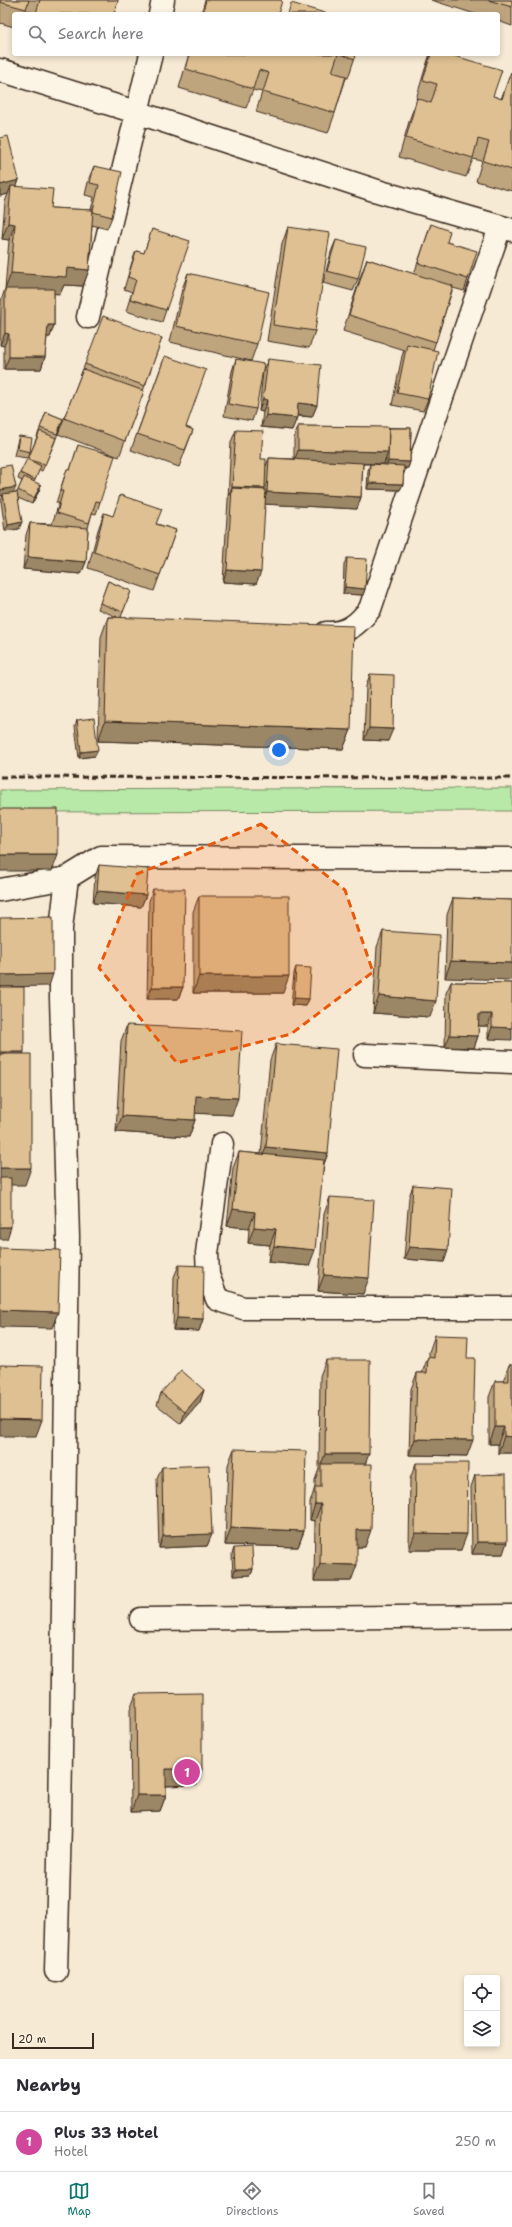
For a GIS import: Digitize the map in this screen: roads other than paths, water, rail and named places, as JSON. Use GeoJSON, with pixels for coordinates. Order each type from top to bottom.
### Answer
{"type":"FeatureCollection","features":[{"type":"Feature","properties":{"kind":"street"},"geometry":{"type":"LineString","coordinates":[[160,12],[163,0]]}},
{"type":"Feature","properties":{"kind":"street"},"geometry":{"type":"LineString","coordinates":[[88,317],[139,113],[152,56]]}},
{"type":"Feature","properties":{"kind":"street"},"geometry":{"type":"LineString","coordinates":[[0,70],[139,113],[374,190],[506,229],[370,609],[357,625],[334,634],[303,632]]}},
{"type":"Feature","properties":{"kind":"street"},"geometry":{"type":"LineString","coordinates":[[0,890],[67,878],[101,857],[512,859]]}},
{"type":"Feature","properties":{"kind":"street"},"geometry":{"type":"LineString","coordinates":[[56,1971],[60,1824],[68,1237],[61,998],[61,928],[67,878]]}},
{"type":"Feature","properties":{"kind":"street"},"geometry":{"type":"LineString","coordinates":[[365,1055],[512,1062]]}},
{"type":"Feature","properties":{"kind":"street"},"geometry":{"type":"LineString","coordinates":[[222,1144],[207,1253],[208,1275],[217,1299],[243,1308],[512,1308]]}},
{"type":"Feature","properties":{"kind":"street"},"geometry":{"type":"LineString","coordinates":[[141,1619],[512,1616]]}},
{"type":"Feature","properties":{"kind":"railway"},"geometry":{"type":"LineString","coordinates":[[0,777],[512,778]]}},
{"type":"Feature","properties":{"kind":"place","name":"Plus 33 Hotel"},"geometry":{"type":"Point","coordinates":[187,1772]}}]}
